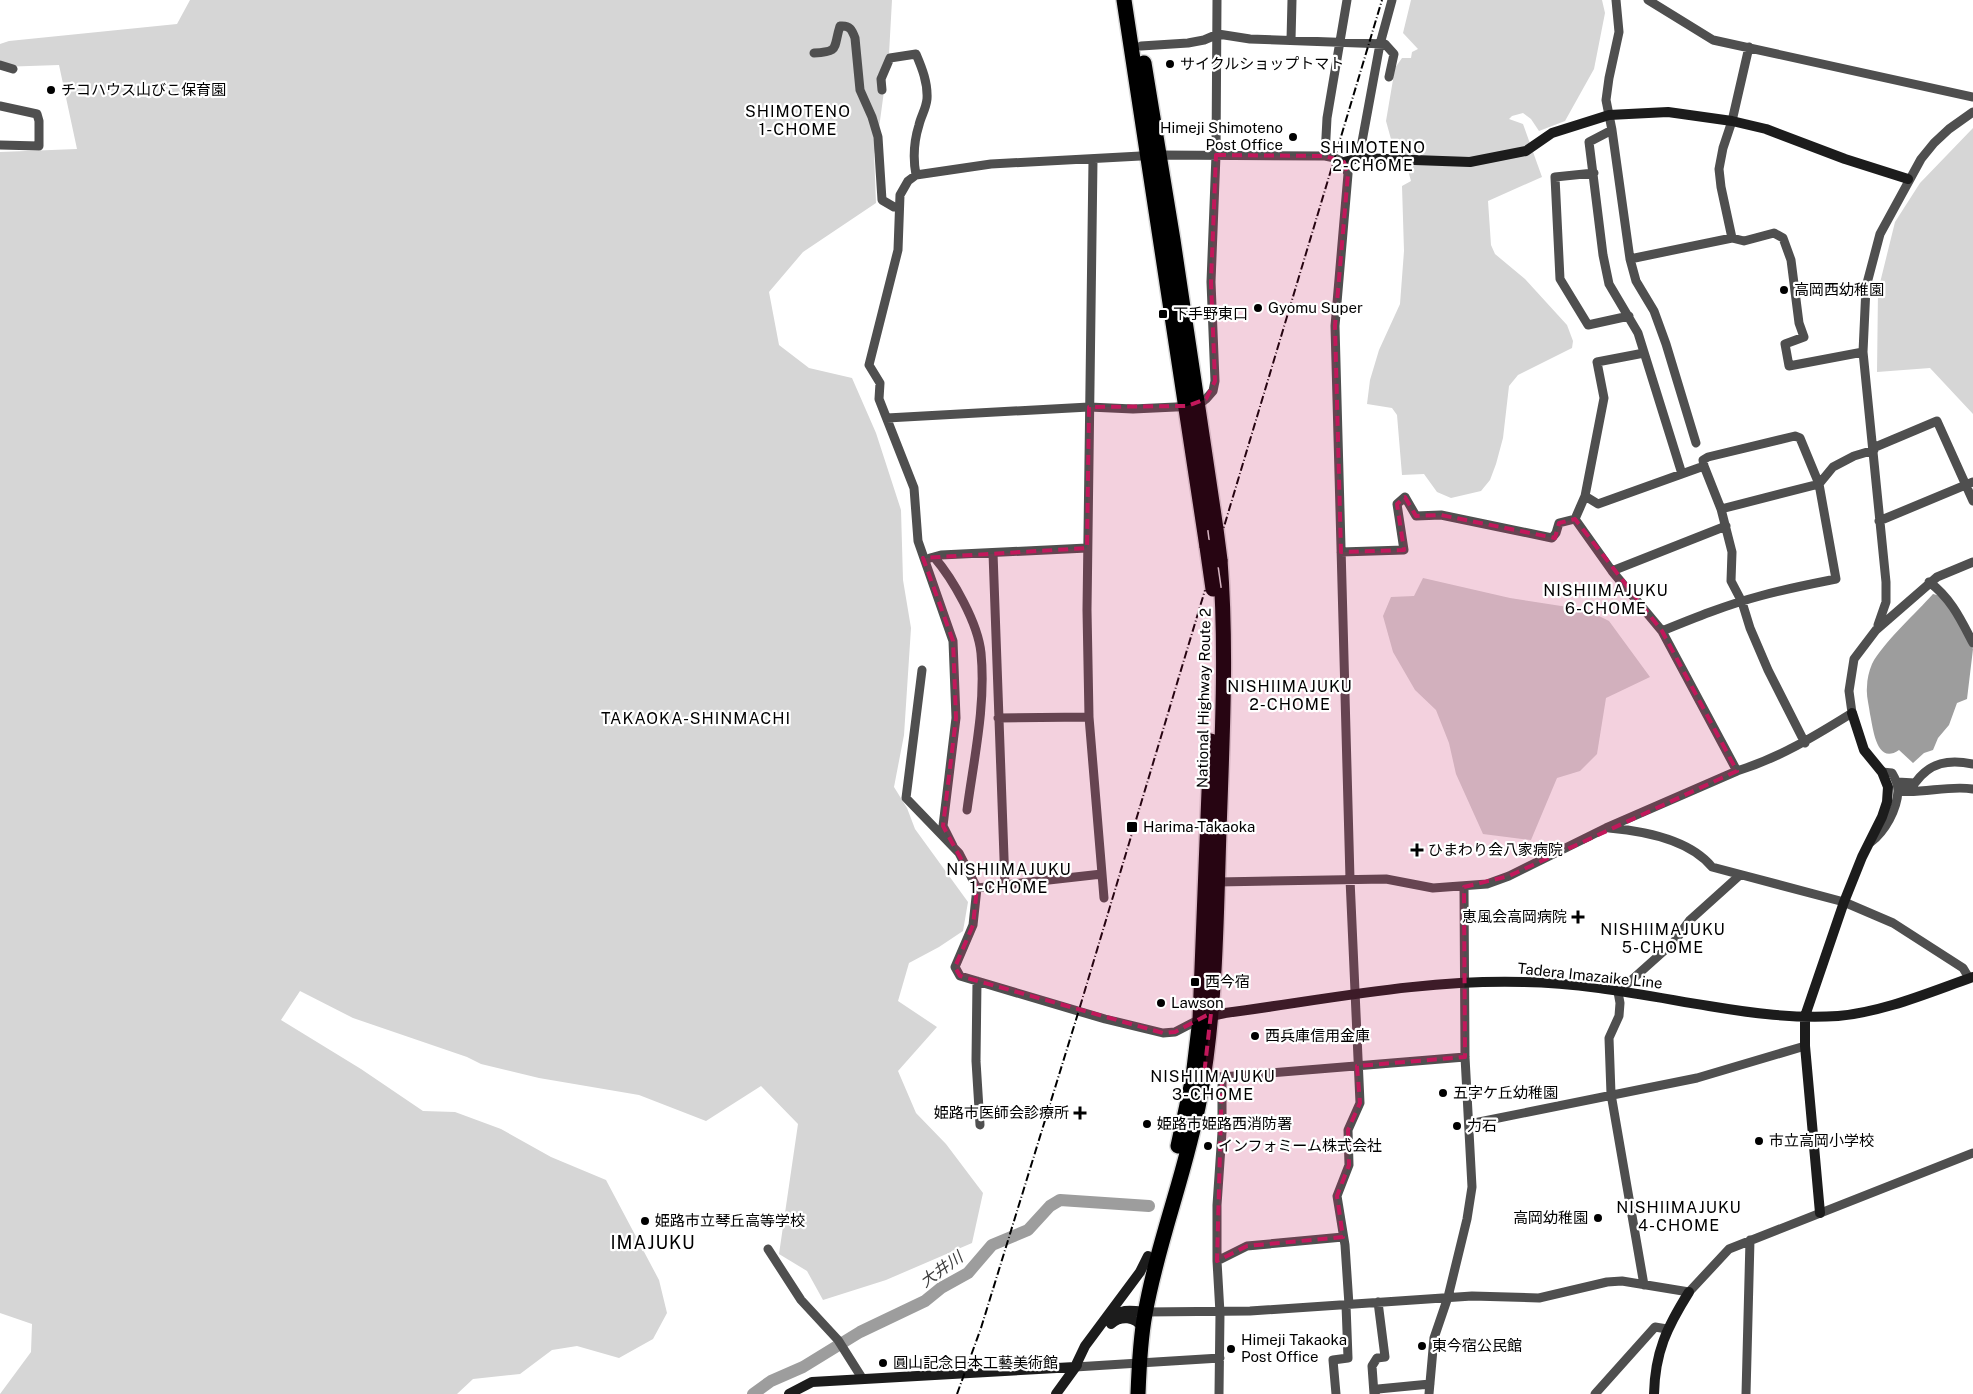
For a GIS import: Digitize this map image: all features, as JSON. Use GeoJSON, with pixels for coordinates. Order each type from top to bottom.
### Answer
{"type":"FeatureCollection","features":[{"type":"Feature","properties":{"kind":"highway","name":"National Highway Route 2"},"geometry":{"type":"LineString","coordinates":[[1124,0],[1153,156],[1192,406],[1216,528],[1224,630],[1217,882],[1205,1017],[1186,1112],[1148,1256]]}},
{"type":"Feature","properties":{"kind":"highway","name":"National Highway Route 2"},"geometry":{"type":"LineString","coordinates":[[1134,0],[1153,156]]}},
{"type":"Feature","properties":{"kind":"highway","name":"National Highway Route 2"},"geometry":{"type":"LineString","coordinates":[[1138,1394],[1139,1362],[1144,1320],[1153,1275],[1196,1120],[1204,1075],[1215,630],[1213,590],[1192,406]]}},
{"type":"Feature","properties":{"kind":"street"},"geometry":{"type":"LineString","coordinates":[[887,418],[1089,407],[1133,409],[1192,406],[1206,399],[1213,391],[1215,381],[1211,282],[1216,155],[1217,0]]}},
{"type":"Feature","properties":{"kind":"street"},"geometry":{"type":"LineString","coordinates":[[1291,40],[1292,0]]}},
{"type":"Feature","properties":{"kind":"street"},"geometry":{"type":"LineString","coordinates":[[1325,156],[1327,118],[1347,0]]}},
{"type":"Feature","properties":{"kind":"street"},"geometry":{"type":"LineString","coordinates":[[1359,158],[1380,44],[1392,0]]}},
{"type":"Feature","properties":{"kind":"street"},"geometry":{"type":"LineString","coordinates":[[1616,0],[1619,32],[1606,100],[1630,259],[1636,281],[1654,311],[1666,344],[1696,443]]}},
{"type":"Feature","properties":{"kind":"street"},"geometry":{"type":"LineString","coordinates":[[1648,0],[1714,40],[1973,97]]}},
{"type":"Feature","properties":{"kind":"street"},"geometry":{"type":"LineString","coordinates":[[814,53],[830,52],[834,49],[840,26],[846,26],[852,30],[855,38],[860,90],[878,136],[882,200],[894,207],[899,207]]}},
{"type":"Feature","properties":{"kind":"street"},"geometry":{"type":"LineString","coordinates":[[1141,46],[1188,43],[1204,40],[1218,34],[1250,39],[1385,44],[1394,54],[1389,77]]}},
{"type":"Feature","properties":{"kind":"street"},"geometry":{"type":"LineString","coordinates":[[1732,238],[1719,169],[1749,47]]}},
{"type":"Feature","properties":{"kind":"street"},"geometry":{"type":"LineString","coordinates":[[882,90],[881,79],[890,58],[916,54],[924,72],[927,98],[914,150],[913,158],[916,175]]}},
{"type":"Feature","properties":{"kind":"street"},"geometry":{"type":"LineString","coordinates":[[0,65],[14,69]]}},
{"type":"Feature","properties":{"kind":"street"},"geometry":{"type":"LineString","coordinates":[[0,106],[37,114],[39,121],[39,146],[0,145]]}},
{"type":"Feature","properties":{"kind":"street"},"geometry":{"type":"LineString","coordinates":[[953,846],[943,826],[956,718],[953,640],[918,541],[914,488],[879,399],[880,383],[869,365],[898,250],[900,195],[908,181],[916,175],[991,164],[1153,156],[1325,156],[1344,162],[1359,158],[1470,162],[1526,151],[1552,133],[1609,115],[1668,112],[1732,121],[1766,129],[1845,159],[1908,180]]}},
{"type":"Feature","properties":{"kind":"street"},"geometry":{"type":"LineString","coordinates":[[1876,630],[1886,602],[1886,582],[1863,352],[1866,287],[1872,258],[1880,234],[1908,180],[1934,143],[1949,129],[1973,112]]}},
{"type":"Feature","properties":{"kind":"street"},"geometry":{"type":"LineString","coordinates":[[1612,130],[1589,142],[1603,256],[1609,284],[1638,333],[1682,474]]}},
{"type":"Feature","properties":{"kind":"street"},"geometry":{"type":"LineString","coordinates":[[1092,160],[1087,548],[1089,717],[1104,898]]}},
{"type":"Feature","properties":{"kind":"street"},"geometry":{"type":"LineString","coordinates":[[1336,1394],[1333,1360],[1348,1358],[1343,1237],[1338,1196],[1349,1165],[1348,1130],[1360,1103],[1350,880],[1336,326],[1348,174],[1344,162]]}},
{"type":"Feature","properties":{"kind":"street"},"geometry":{"type":"LineString","coordinates":[[1594,173],[1556,177],[1560,279],[1588,325],[1629,316]]}},
{"type":"Feature","properties":{"kind":"street"},"geometry":{"type":"LineString","coordinates":[[1630,259],[1732,238],[1744,241],[1774,233],[1783,238],[1791,260],[1799,322],[1804,337],[1785,344],[1788,366],[1863,352]]}},
{"type":"Feature","properties":{"kind":"street"},"geometry":{"type":"LineString","coordinates":[[1575,519],[1585,496],[1604,398],[1597,362],[1644,353]]}},
{"type":"Feature","properties":{"kind":"street"},"geometry":{"type":"LineString","coordinates":[[1721,510],[1819,484],[1833,467],[1854,456],[1937,421],[1969,484],[1973,501]]}},
{"type":"Feature","properties":{"kind":"street"},"geometry":{"type":"LineString","coordinates":[[1662,631],[1742,602],[1836,579],[1819,484],[1800,438],[1795,436],[1708,457],[1703,460],[1726,526],[1732,552],[1731,581],[1742,602],[1750,628],[1768,670],[1805,743]]}},
{"type":"Feature","properties":{"kind":"street"},"geometry":{"type":"LineString","coordinates":[[1585,496],[1598,504],[1704,466]]}},
{"type":"Feature","properties":{"kind":"street"},"geometry":{"type":"LineString","coordinates":[[1879,521],[1969,484]]}},
{"type":"Feature","properties":{"kind":"street"},"geometry":{"type":"LineString","coordinates":[[1341,552],[1404,550],[1397,504],[1405,497],[1416,516],[1441,515],[1552,538],[1556,533],[1559,523],[1575,519]]}},
{"type":"Feature","properties":{"kind":"street"},"geometry":{"type":"LineString","coordinates":[[1575,519],[1612,571],[1662,631],[1737,771]]}},
{"type":"Feature","properties":{"kind":"street"},"geometry":{"type":"LineString","coordinates":[[1612,571],[1726,526]]}},
{"type":"Feature","properties":{"kind":"street"},"geometry":{"type":"LineString","coordinates":[[923,558],[1087,548]]}},
{"type":"Feature","properties":{"kind":"street"},"geometry":{"type":"LineString","coordinates":[[992,553],[1004,885]]}},
{"type":"Feature","properties":{"kind":"street"},"geometry":{"type":"LineString","coordinates":[[934,557],[946,571],[968,611],[981,651],[981,705],[968,810]]}},
{"type":"Feature","properties":{"kind":"street"},"geometry":{"type":"LineString","coordinates":[[1820,1213],[1805,1046],[1805,1016],[1844,902],[1887,802],[1888,788],[1882,772],[1864,750],[1852,714],[1850,691],[1854,658],[1876,630],[1929,582],[1937,576],[1973,562]]}},
{"type":"Feature","properties":{"kind":"street"},"geometry":{"type":"LineString","coordinates":[[1929,582],[1942,591],[1957,611],[1973,643]]}},
{"type":"Feature","properties":{"kind":"street"},"geometry":{"type":"LineString","coordinates":[[922,670],[906,798],[959,853],[977,888],[973,925],[955,967],[960,976],[1105,1019],[1163,1033],[1175,1032],[1205,1017]]}},
{"type":"Feature","properties":{"kind":"street"},"geometry":{"type":"LineString","coordinates":[[1217,882],[1386,878],[1433,888],[1486,884],[1509,876],[1606,828],[1805,743],[1852,714]]}},
{"type":"Feature","properties":{"kind":"street"},"geometry":{"type":"LineString","coordinates":[[998,718],[1089,717]]}},
{"type":"Feature","properties":{"kind":"street"},"geometry":{"type":"LineString","coordinates":[[1897,786],[1915,783],[1930,768],[1944,763],[1956,760],[1973,764]]}},
{"type":"Feature","properties":{"kind":"street"},"geometry":{"type":"LineString","coordinates":[[1869,844],[1878,836],[1891,816],[1897,786],[1892,773],[1882,772]]}},
{"type":"Feature","properties":{"kind":"street"},"geometry":{"type":"LineString","coordinates":[[1897,786],[1920,792],[1960,787],[1973,789]]}},
{"type":"Feature","properties":{"kind":"street"},"geometry":{"type":"LineString","coordinates":[[1606,828],[1629,830],[1667,840],[1694,850],[1705,858],[1712,867],[1740,876],[1844,902],[1893,924],[1963,968],[1971,977]]}},
{"type":"Feature","properties":{"kind":"street"},"geometry":{"type":"LineString","coordinates":[[977,888],[1102,874]]}},
{"type":"Feature","properties":{"kind":"street"},"geometry":{"type":"LineString","coordinates":[[1644,1285],[1611,1094],[1608,1038],[1619,1016],[1620,1002],[1618,992],[1674,942],[1690,920],[1740,876]]}},
{"type":"Feature","properties":{"kind":"street"},"geometry":{"type":"LineString","coordinates":[[1429,1394],[1434,1338],[1448,1297],[1467,1219],[1472,1186],[1465,1057],[1464,886]]}},
{"type":"Feature","properties":{"kind":"street","name":"Tadera Imazaike Line"},"geometry":{"type":"LineString","coordinates":[[1205,1017],[1441,983],[1464,982],[1527,982],[1618,992],[1757,1013],[1839,1016],[1880,1007],[1971,977]]}},
{"type":"Feature","properties":{"kind":"street"},"geometry":{"type":"LineString","coordinates":[[977,981],[976,1052],[980,1125]]}},
{"type":"Feature","properties":{"kind":"street"},"geometry":{"type":"LineString","coordinates":[[1468,1124],[1697,1078],[1805,1046]]}},
{"type":"Feature","properties":{"kind":"street"},"geometry":{"type":"LineString","coordinates":[[1204,1075],[1222,1077],[1465,1057]]}},
{"type":"Feature","properties":{"kind":"street"},"geometry":{"type":"LineString","coordinates":[[1219,1394],[1220,1313],[1217,1261],[1222,1077]]}},
{"type":"Feature","properties":{"kind":"street"},"geometry":{"type":"LineString","coordinates":[[1654,1394],[1658,1354],[1667,1329],[1689,1292],[1729,1249],[1973,1153]]}},
{"type":"Feature","properties":{"kind":"street"},"geometry":{"type":"LineString","coordinates":[[1217,1261],[1247,1246],[1343,1237]]}},
{"type":"Feature","properties":{"kind":"street"},"geometry":{"type":"LineString","coordinates":[[1746,1394],[1750,1240]]}},
{"type":"Feature","properties":{"kind":"street"},"geometry":{"type":"LineString","coordinates":[[768,1249],[801,1300],[838,1340],[862,1378]]}},
{"type":"Feature","properties":{"kind":"street"},"geometry":{"type":"LineString","coordinates":[[1075,1367],[1085,1346],[1140,1272],[1148,1256]]}},
{"type":"Feature","properties":{"kind":"street"},"geometry":{"type":"LineString","coordinates":[[1105,1330],[1115,1321],[1124,1318],[1137,1321],[1220,1313],[1448,1297],[1539,1298],[1607,1282],[1622,1282],[1689,1292]]}},
{"type":"Feature","properties":{"kind":"street"},"geometry":{"type":"LineString","coordinates":[[1378,1302],[1385,1357],[1377,1358],[1372,1366],[1374,1394],[1378,1389],[1430,1384]]}},
{"type":"Feature","properties":{"kind":"street"},"geometry":{"type":"LineString","coordinates":[[1056,1394],[1075,1367],[1090,1351],[1114,1315],[1129,1310],[1144,1320]]}},
{"type":"Feature","properties":{"kind":"street"},"geometry":{"type":"LineString","coordinates":[[1596,1394],[1655,1327],[1667,1329]]}},
{"type":"Feature","properties":{"kind":"street"},"geometry":{"type":"LineString","coordinates":[[789,1394],[812,1382],[1220,1358]]}},
{"type":"Feature","properties":{"kind":"highlighted area"},"geometry":{"type":"Polygon","coordinates":[[[1216,155],[1325,156],[1344,162],[1348,174],[1335,326],[1341,552],[1404,550],[1397,504],[1405,497],[1416,516],[1441,515],[1555,538],[1559,523],[1575,519],[1662,631],[1737,771],[1509,876],[1464,887],[1465,1057],[1357,1066],[1360,1103],[1348,1130],[1349,1165],[1337,1196],[1343,1237],[1247,1246],[1217,1261],[1222,1077],[1204,1075],[1211,1013],[1175,1032],[1163,1033],[960,976],[955,967],[973,925],[977,888],[943,826],[956,718],[953,641],[923,558],[1087,548],[1089,407],[1187,406],[1206,399],[1215,381],[1211,282],[1216,155]]]}},
{"type":"Feature","properties":{"kind":"shaded area"},"geometry":{"type":"Polygon","coordinates":[[[190,0],[892,0],[889,54],[874,154],[876,203],[803,252],[769,292],[779,345],[809,368],[852,378],[876,433],[901,510],[903,580],[911,628],[904,735],[894,787],[907,808],[915,829],[968,902],[963,931],[939,947],[909,963],[898,1001],[937,1027],[898,1071],[916,1113],[946,1144],[983,1193],[972,1243],[886,1280],[823,1300],[807,1271],[779,1254],[798,1124],[761,1086],[706,1121],[639,1095],[539,1078],[481,1064],[467,1057],[353,1018],[300,991],[281,1020],[361,1069],[423,1111],[455,1112],[501,1129],[551,1157],[606,1180],[659,1280],[667,1313],[653,1339],[619,1358],[577,1346],[552,1350],[520,1374],[473,1379],[457,1394],[0,1394],[31,1352],[32,1324],[0,1313],[0,152],[77,149],[59,65],[0,67],[0,44],[9,41],[177,24],[190,0]]]}},
{"type":"Feature","properties":{"kind":"shaded area"},"geometry":{"type":"Polygon","coordinates":[[[1411,0],[1602,0],[1605,13],[1594,69],[1565,121],[1539,131],[1531,119],[1523,113],[1512,116],[1509,119],[1523,124],[1542,177],[1488,201],[1491,245],[1495,254],[1525,279],[1567,325],[1573,341],[1572,348],[1518,375],[1509,386],[1503,438],[1490,480],[1481,491],[1451,498],[1437,492],[1424,474],[1402,475],[1397,415],[1392,408],[1367,404],[1370,380],[1379,350],[1400,304],[1404,251],[1402,186],[1411,181],[1402,149],[1394,150],[1386,121],[1395,68],[1402,58],[1411,58],[1412,52],[1418,49],[1403,33],[1411,0]]]}},
{"type":"Feature","properties":{"kind":"shaded area"},"geometry":{"type":"Polygon","coordinates":[[[1973,128],[1973,414],[1930,368],[1877,372],[1878,291],[1895,222],[1920,183],[1973,128]]]}},
{"type":"Feature","properties":{"kind":"shaded area"},"geometry":{"type":"Polygon","coordinates":[[[1423,578],[1510,598],[1587,610],[1609,621],[1650,677],[1606,698],[1597,754],[1580,771],[1557,778],[1531,840],[1483,834],[1456,774],[1449,743],[1436,710],[1415,690],[1393,652],[1383,616],[1391,597],[1414,596],[1423,578]]]}},
{"type":"Feature","properties":{"kind":"shaded area"},"geometry":{"type":"Polygon","coordinates":[[[1933,594],[1945,597],[1962,624],[1973,649],[1967,699],[1957,703],[1949,725],[1938,738],[1933,750],[1924,753],[1913,763],[1899,750],[1891,754],[1885,753],[1877,743],[1868,700],[1867,681],[1877,656],[1891,638],[1933,594]]]}},
{"type":"Feature","properties":{"kind":"waterway","name":"大井川"},"geometry":{"type":"LineString","coordinates":[[753,1394],[771,1381],[803,1367],[860,1332],[925,1301],[941,1288],[968,1273],[992,1245],[1028,1230],[1050,1206],[1060,1200],[1149,1206]]}},
{"type":"Feature","properties":{"kind":"railway"},"geometry":{"type":"LineString","coordinates":[[957,1394],[981,1328],[1079,1010],[1382,0]]}},
{"type":"Feature","properties":{"kind":"place","name":"サイクルショップトマト"},"geometry":{"type":"Point","coordinates":[1170,64]}},
{"type":"Feature","properties":{"kind":"place","name":"チコハウス山びこ保育園"},"geometry":{"type":"Point","coordinates":[51,90]}},
{"type":"Feature","properties":{"kind":"place","name":"Himeji Shimoteno Post Office"},"geometry":{"type":"Point","coordinates":[1293,137]}},
{"type":"Feature","properties":{"kind":"place","name":"高岡西幼稚園"},"geometry":{"type":"Point","coordinates":[1784,290]}},
{"type":"Feature","properties":{"kind":"place","name":"Gyomu Super"},"geometry":{"type":"Point","coordinates":[1258,308]}},
{"type":"Feature","properties":{"kind":"place","name":"下手野東口"},"geometry":{"type":"Point","coordinates":[1163,314]}},
{"type":"Feature","properties":{"kind":"place","name":"Harima-Takaoka"},"geometry":{"type":"Point","coordinates":[1132,827]}},
{"type":"Feature","properties":{"kind":"place","name":"ひまわり会八家病院"},"geometry":{"type":"Point","coordinates":[1417,850]}},
{"type":"Feature","properties":{"kind":"place","name":"恵風会高岡病院"},"geometry":{"type":"Point","coordinates":[1578,917]}},
{"type":"Feature","properties":{"kind":"place","name":"西今宿"},"geometry":{"type":"Point","coordinates":[1195,982]}},
{"type":"Feature","properties":{"kind":"place","name":"Lawson"},"geometry":{"type":"Point","coordinates":[1161,1003]}},
{"type":"Feature","properties":{"kind":"place","name":"西兵庫信用金庫"},"geometry":{"type":"Point","coordinates":[1255,1036]}},
{"type":"Feature","properties":{"kind":"place","name":"五字ケ丘幼稚園"},"geometry":{"type":"Point","coordinates":[1443,1093]}},
{"type":"Feature","properties":{"kind":"place","name":"姫路市医師会診療所"},"geometry":{"type":"Point","coordinates":[1080,1113]}},
{"type":"Feature","properties":{"kind":"place","name":"姫路市姫路西消防署"},"geometry":{"type":"Point","coordinates":[1147,1124]}},
{"type":"Feature","properties":{"kind":"place","name":"力石"},"geometry":{"type":"Point","coordinates":[1457,1126]}},
{"type":"Feature","properties":{"kind":"place","name":"市立高岡小学校"},"geometry":{"type":"Point","coordinates":[1759,1141]}},
{"type":"Feature","properties":{"kind":"place","name":"インフォミーム株式会社"},"geometry":{"type":"Point","coordinates":[1208,1146]}},
{"type":"Feature","properties":{"kind":"place","name":"高岡幼稚園"},"geometry":{"type":"Point","coordinates":[1598,1218]}},
{"type":"Feature","properties":{"kind":"place","name":"姫路市立琴丘高等学校"},"geometry":{"type":"Point","coordinates":[645,1221]}},
{"type":"Feature","properties":{"kind":"place","name":"東今宿公民館"},"geometry":{"type":"Point","coordinates":[1422,1346]}},
{"type":"Feature","properties":{"kind":"place","name":"Himeji Takaoka Post Office"},"geometry":{"type":"Point","coordinates":[1231,1349]}},
{"type":"Feature","properties":{"kind":"place","name":"圓山記念日本工藝美術館"},"geometry":{"type":"Point","coordinates":[883,1363]}},
{"type":"Feature","properties":{"kind":"district","name":"SHIMOTENO 1-CHOME"},"geometry":{"type":"Point","coordinates":[798,120]}},
{"type":"Feature","properties":{"kind":"district","name":"SHIMOTENO 2-CHOME"},"geometry":{"type":"Point","coordinates":[1373,156]}},
{"type":"Feature","properties":{"kind":"district","name":"NISHIIMAJUKU 6-CHOME"},"geometry":{"type":"Point","coordinates":[1606,599]}},
{"type":"Feature","properties":{"kind":"district","name":"NISHIIMAJUKU 2-CHOME"},"geometry":{"type":"Point","coordinates":[1290,695]}},
{"type":"Feature","properties":{"kind":"district","name":"TAKAOKA-SHINMACHI"},"geometry":{"type":"Point","coordinates":[696,718]}},
{"type":"Feature","properties":{"kind":"district","name":"NISHIIMAJUKU 1-CHOME"},"geometry":{"type":"Point","coordinates":[1009,878]}},
{"type":"Feature","properties":{"kind":"district","name":"NISHIIMAJUKU 5-CHOME"},"geometry":{"type":"Point","coordinates":[1663,938]}},
{"type":"Feature","properties":{"kind":"district","name":"NISHIIMAJUKU 3-CHOME"},"geometry":{"type":"Point","coordinates":[1213,1085]}},
{"type":"Feature","properties":{"kind":"district","name":"NISHIIMAJUKU 4-CHOME"},"geometry":{"type":"Point","coordinates":[1679,1216]}},
{"type":"Feature","properties":{"kind":"district","name":"IMAJUKU"},"geometry":{"type":"Point","coordinates":[653,1243]}}]}
